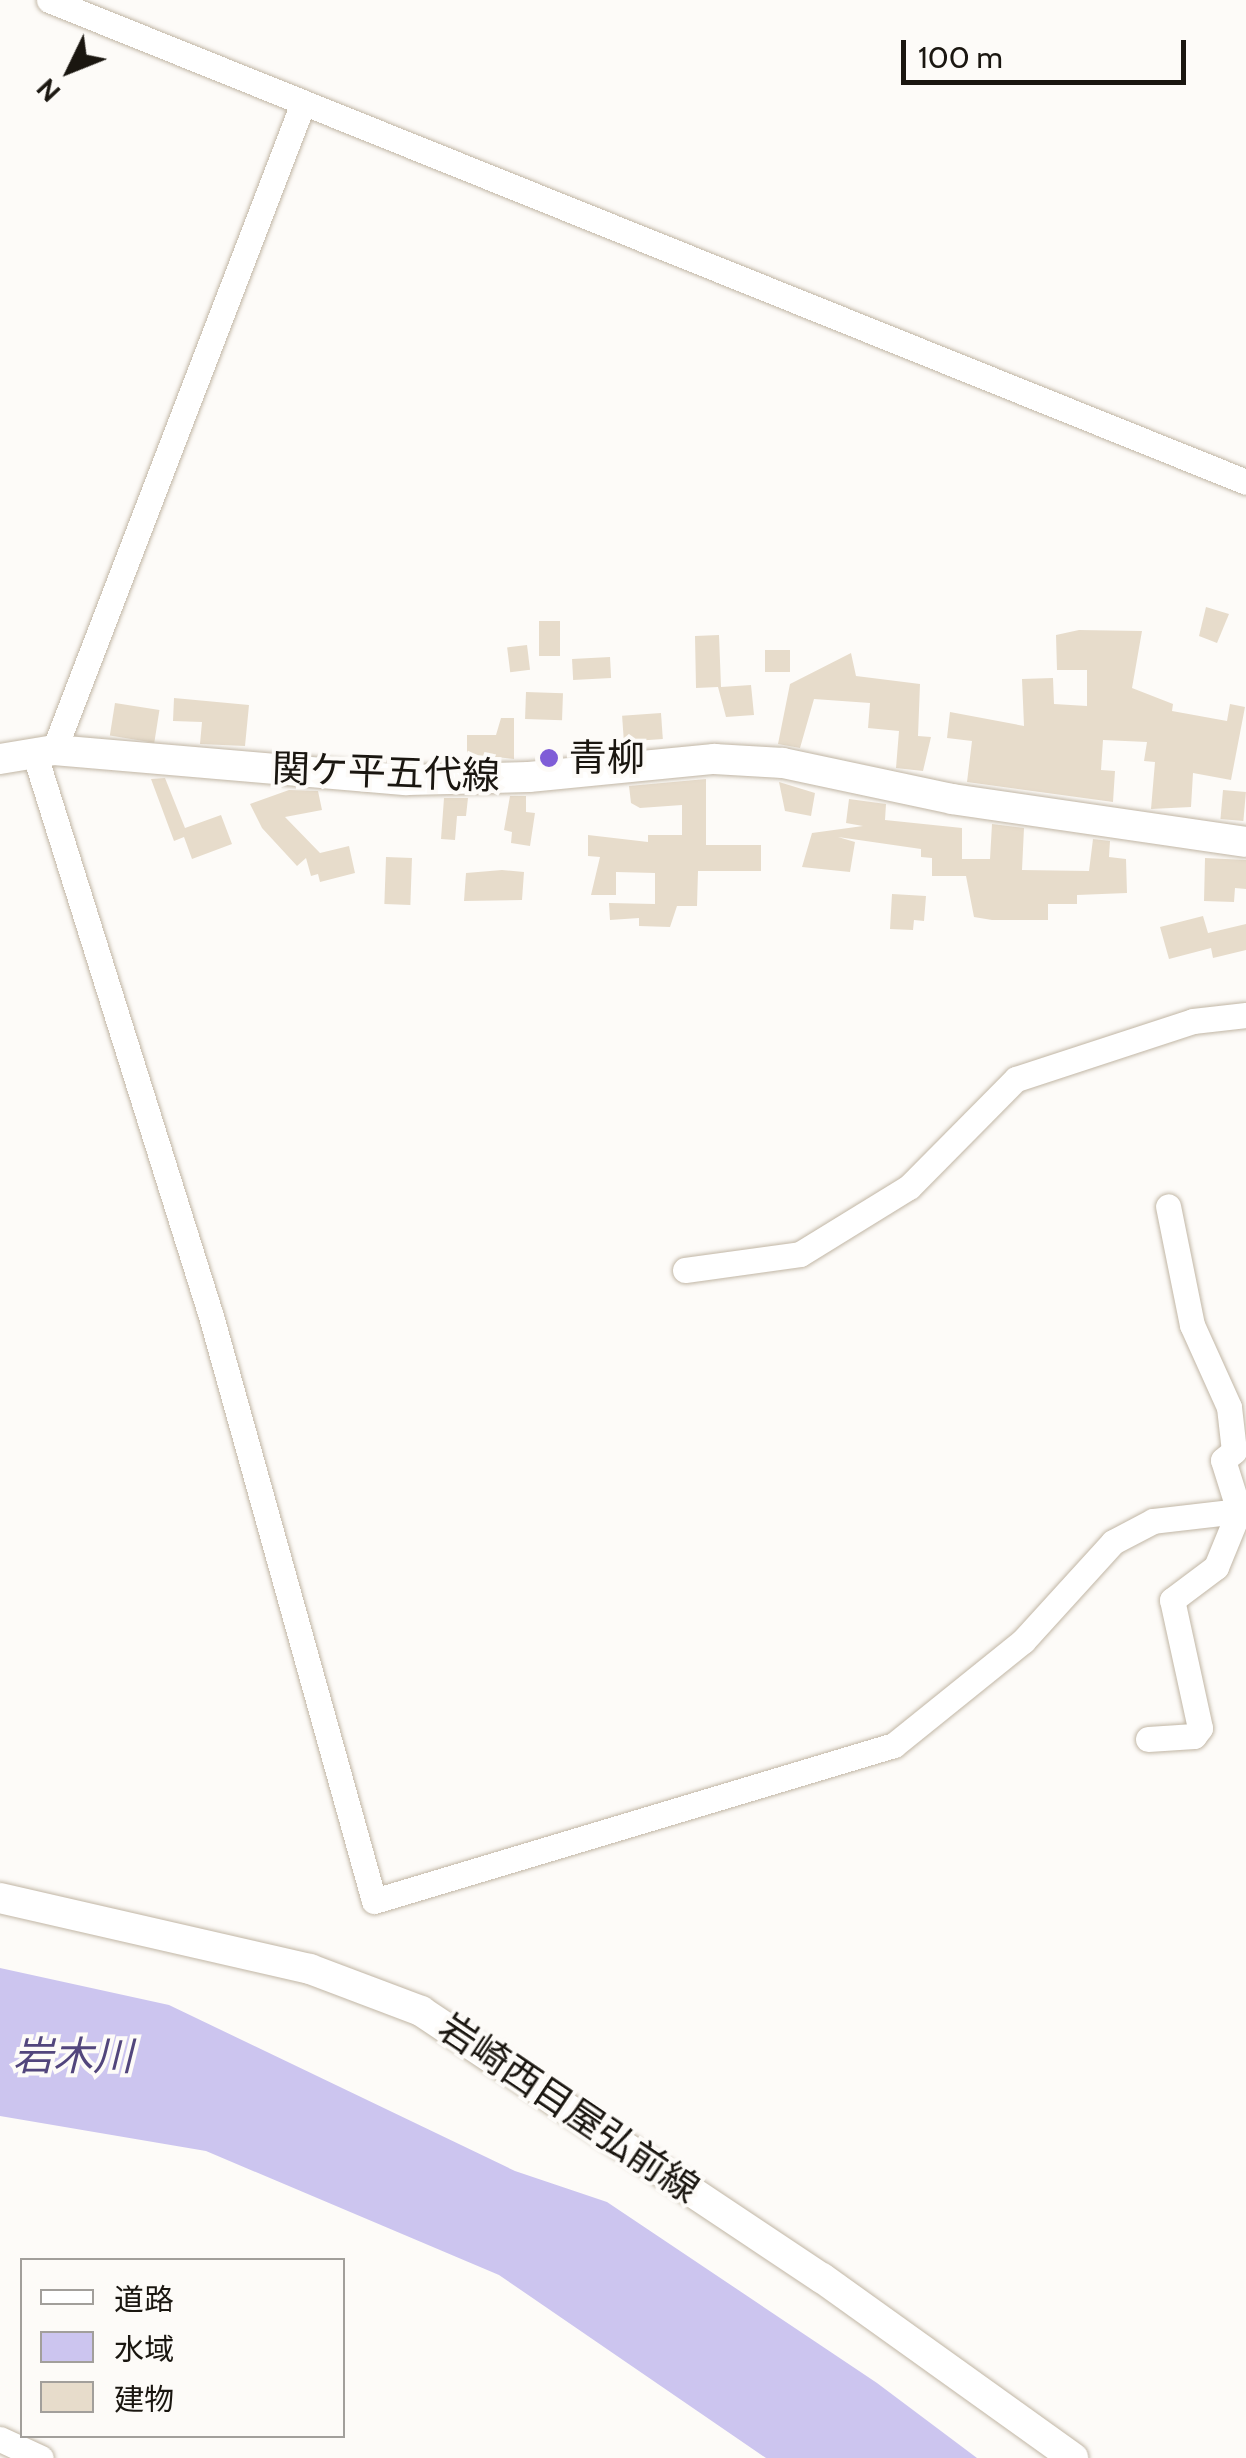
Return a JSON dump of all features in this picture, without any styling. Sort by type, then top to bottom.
[{"type":"main road","name":"関ケ平五代線","points":[[0,758],[44,751],[407,780],[714,760],[783,764],[952,799],[1246,842]]},
{"type":"main road","name":"岩崎西目屋弘前線","points":[[0,1898],[310,1969],[421,2011],[822,2278],[1073,2458]]},
{"type":"street","points":[[49,0],[1246,482]]},
{"type":"street","points":[[303,103],[44,751],[210,1316],[374,1901],[894,1744],[1023,1641],[1113,1542],[1153,1521],[1242,1511]]},
{"type":"street","points":[[685,1270],[800,1254],[909,1187],[1016,1079],[1193,1021],[1246,1015]]},
{"type":"street","points":[[1148,1739],[1194,1736],[1200,1728],[1172,1600],[1216,1567],[1242,1511],[1223,1460],[1234,1451],[1229,1408],[1192,1325],[1168,1206]]},
{"type":"street","points":[[0,2439],[41,2458]]},
{"type":"water","name":"岩木川","points":[[0,1968],[169,2005],[515,2171],[607,2202],[877,2383],[977,2458],[766,2458],[499,2275],[206,2151],[0,2116]]},
{"type":"building","points":[[1206,607],[1229,614],[1217,643],[1199,636]]},
{"type":"building","points":[[539,621],[560,621],[560,656],[539,656]]},
{"type":"building","points":[[1079,630],[1142,631],[1132,688],[1173,704],[1172,711],[1227,721],[1230,704],[1245,707],[1231,780],[1193,773],[1191,807],[1151,809],[1155,762],[1144,761],[1147,742],[1103,740],[1101,770],[1115,771],[1113,802],[967,782],[972,741],[947,738],[950,712],[1024,726],[1022,679],[1053,678],[1054,704],[1087,706],[1087,670],[1057,670],[1056,635]]},
{"type":"building","points":[[719,635],[721,687],[751,685],[754,715],[726,717],[718,687],[696,688],[695,636]]},
{"type":"building","points":[[527,645],[530,670],[510,672],[507,647]]},
{"type":"building","points":[[765,650],[790,650],[790,672],[765,672]]},
{"type":"building","points":[[851,653],[856,676],[920,684],[918,736],[931,737],[923,771],[896,768],[899,731],[868,728],[870,703],[814,699],[800,748],[778,744],[790,684]]},
{"type":"building","points":[[610,657],[611,678],[573,680],[572,659]]},
{"type":"building","points":[[526,692],[563,693],[562,720],[525,719]]},
{"type":"building","points":[[174,698],[249,705],[245,746],[200,744],[202,722],[173,721]]},
{"type":"building","points":[[115,703],[159,710],[154,743],[110,736]]},
{"type":"building","points":[[661,713],[663,739],[624,742],[622,716]]},
{"type":"building","points":[[501,718],[514,718],[514,759],[467,754],[467,735],[496,735]]},
{"type":"building","points":[[165,778],[185,828],[221,815],[232,844],[192,859],[184,837],[174,841],[151,779]]},
{"type":"building","points":[[706,779],[706,845],[761,845],[761,871],[698,871],[697,906],[677,906],[670,927],[639,926],[639,918],[610,920],[609,903],[655,904],[655,873],[616,872],[616,895],[591,895],[600,857],[588,856],[588,835],[648,842],[648,835],[682,835],[682,805],[640,808],[631,803],[629,786]]},
{"type":"building","points":[[779,782],[815,793],[811,816],[785,811]]},
{"type":"building","points":[[289,790],[318,791],[322,810],[285,817],[320,853],[349,846],[355,873],[320,882],[318,874],[311,876],[306,858],[297,866],[262,828],[250,804]]},
{"type":"building","points":[[1223,790],[1246,792],[1243,821],[1220,819]]},
{"type":"building","points":[[510,796],[526,796],[526,812],[535,813],[530,846],[511,843],[512,832],[504,830]]},
{"type":"building","points":[[444,798],[468,798],[466,816],[457,816],[455,840],[441,839]]},
{"type":"building","points":[[849,799],[886,804],[885,820],[962,828],[962,859],[990,859],[992,824],[1024,828],[1022,870],[1089,871],[1093,839],[1110,841],[1109,857],[1126,859],[1127,893],[1077,895],[1077,904],[1048,904],[1048,920],[992,920],[974,917],[966,876],[932,876],[932,858],[921,857],[921,849],[838,837],[855,842],[850,872],[802,867],[812,833],[863,826],[846,823]]},
{"type":"building","points":[[386,857],[412,858],[410,905],[384,904]]},
{"type":"building","points":[[1205,858],[1246,860],[1246,889],[1235,888],[1234,902],[1204,901]]},
{"type":"building","points":[[524,872],[522,900],[464,901],[466,873]]},
{"type":"building","points":[[892,894],[926,896],[924,921],[914,920],[913,930],[890,929]]},
{"type":"building","points":[[1203,916],[1208,933],[1246,924],[1246,950],[1213,958],[1211,948],[1169,959],[1160,927]]},
{"type":"place","name":"青柳","points":[[549,758]]}]
